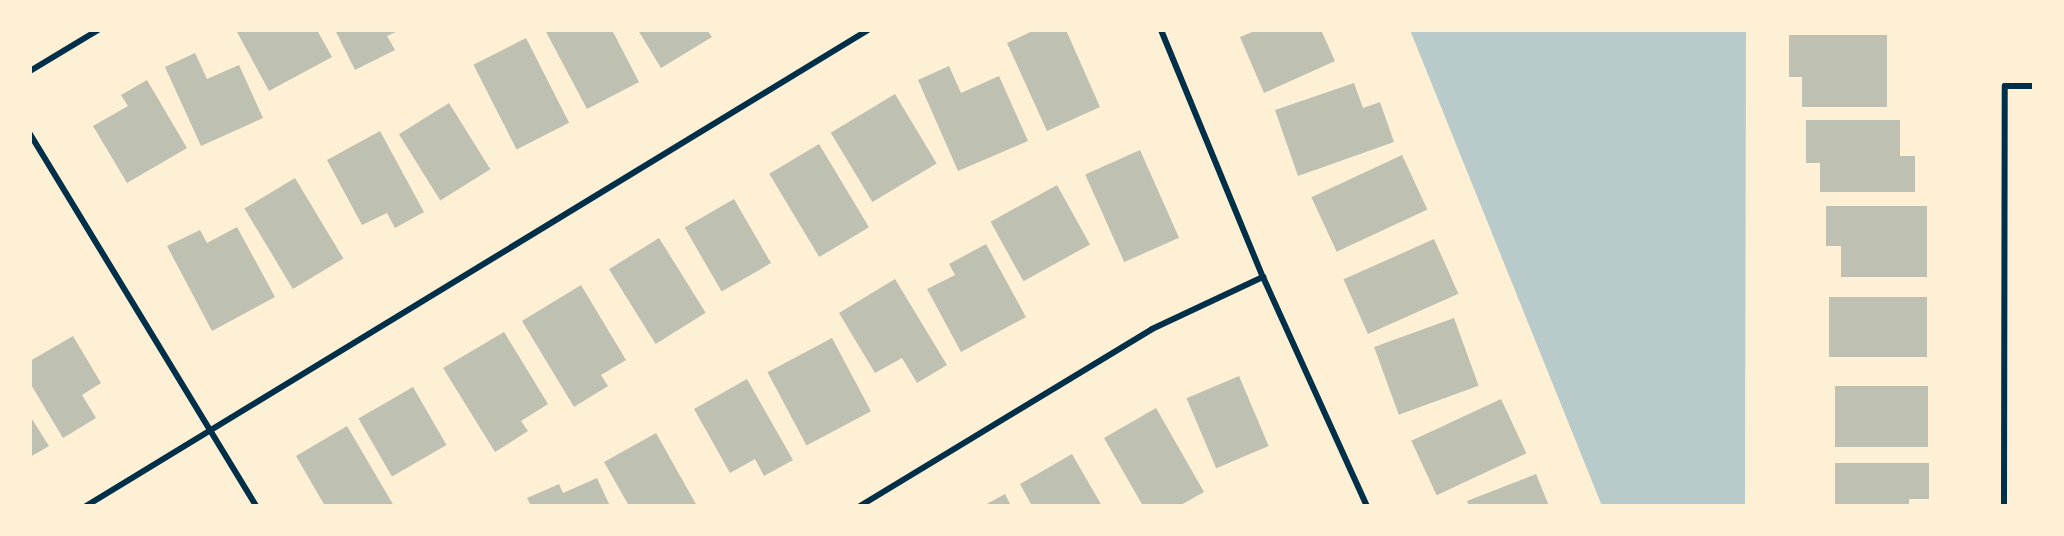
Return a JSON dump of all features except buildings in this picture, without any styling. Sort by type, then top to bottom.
[{"type":"street","points":[[30,71],[98,30]]},
{"type":"street","points":[[86,506],[868,30]]},
{"type":"street","points":[[1161,30],[1263,278],[1367,506]]},
{"type":"street","points":[[2004,506],[2005,86],[2034,86]]},
{"type":"street","points":[[30,134],[256,506]]},
{"type":"street","points":[[860,506],[1152,329],[1263,278]]},
{"type":"shaded area","points":[[1410,30],[1746,30],[1745,506],[1602,506]]}]
